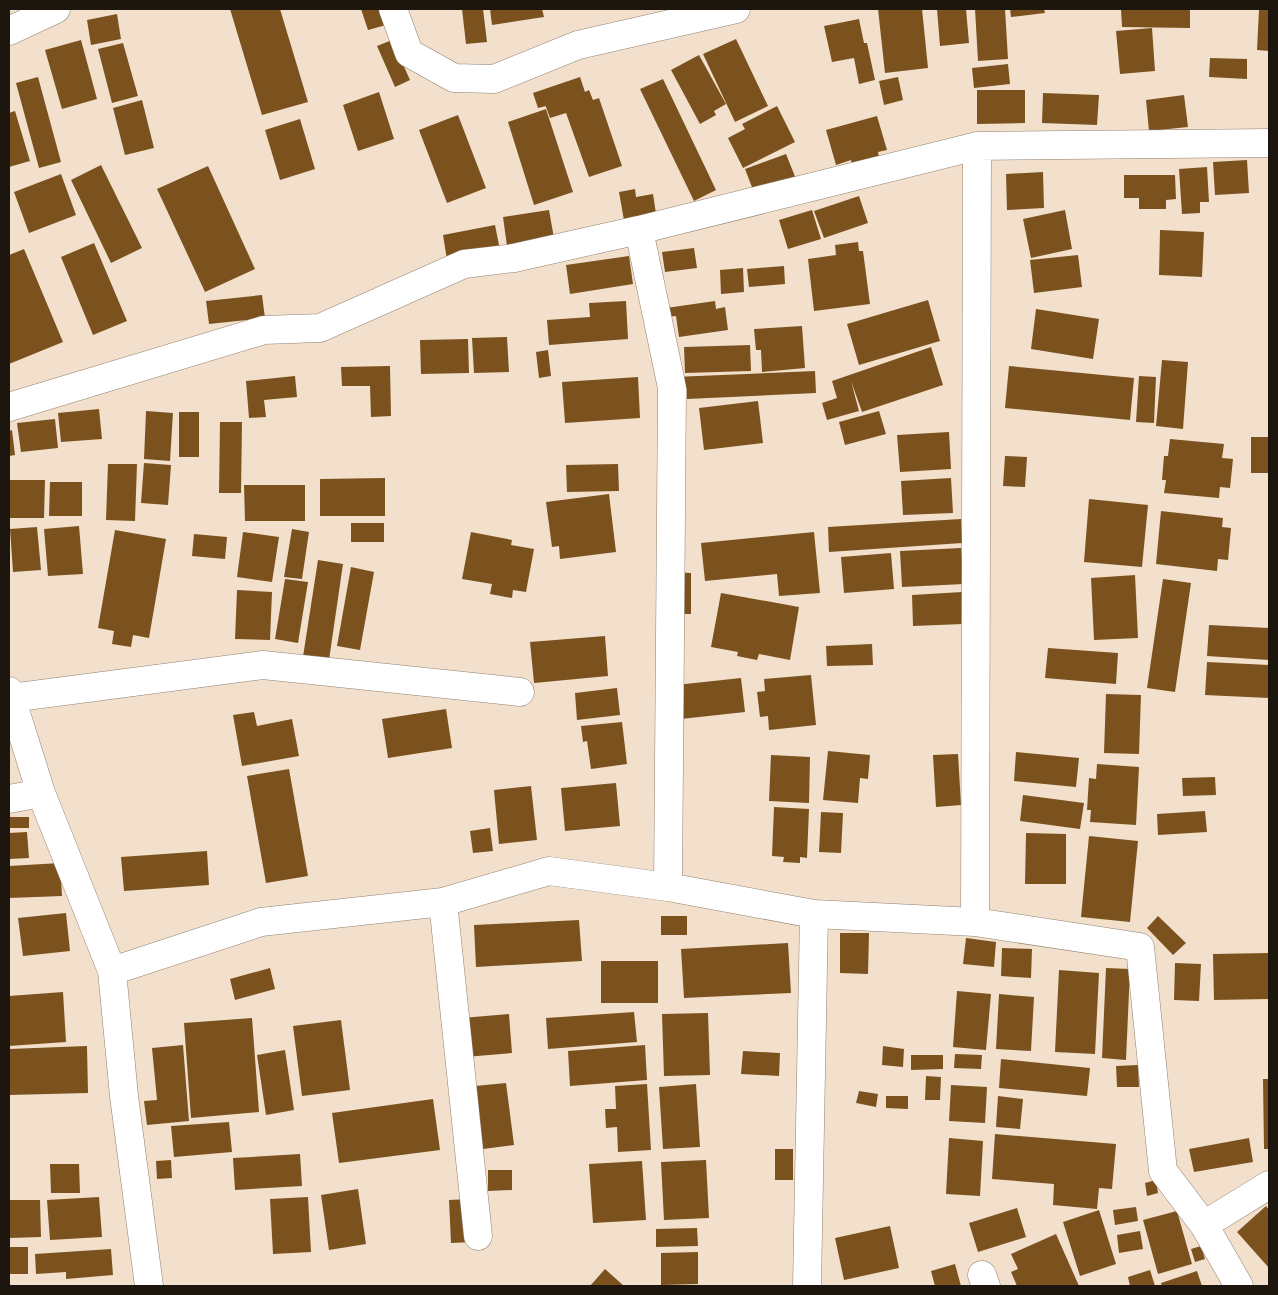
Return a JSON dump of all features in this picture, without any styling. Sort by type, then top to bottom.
[{"type":"street","points":[[9,31],[56,9]]},
{"type":"street","points":[[394,9],[409,53],[454,78],[494,79],[578,45],[736,9]]},
{"type":"street","points":[[9,407],[264,330],[320,328],[464,264],[514,258],[639,230],[977,146],[1269,144]]},
{"type":"street","points":[[975,922],[977,146]]},
{"type":"street","points":[[639,230],[672,388],[668,887]]},
{"type":"street","points":[[149,1286],[124,1096],[112,971],[41,793],[10,694],[263,665],[520,692]]},
{"type":"street","points":[[9,799],[41,793]]},
{"type":"street","points":[[112,971],[260,922],[444,902],[549,872],[668,887],[814,914],[975,922],[1140,947],[1163,1171],[1204,1225],[1239,1286]]},
{"type":"street","points":[[444,902],[478,1236]]},
{"type":"street","points":[[807,1286],[814,914]]},
{"type":"street","points":[[1204,1225],[1269,1184]]},
{"type":"building","points":[[230,9],[280,9],[308,102],[262,115]]},
{"type":"building","points":[[361,9],[382,9],[386,25],[368,30]]},
{"type":"building","points":[[462,9],[483,9],[487,42],[466,44]]},
{"type":"building","points":[[490,9],[542,9],[544,17],[492,25]]},
{"type":"building","points":[[878,9],[922,9],[928,68],[885,73]]},
{"type":"building","points":[[937,9],[966,9],[969,43],[940,46]]},
{"type":"building","points":[[975,9],[1005,9],[1008,59],[978,61]]},
{"type":"building","points":[[1010,9],[1044,9],[1045,13],[1011,17]]},
{"type":"building","points":[[1121,9],[1190,9],[1190,28],[1122,27]]},
{"type":"building","points":[[1259,9],[1269,9],[1269,51],[1257,50]]},
{"type":"building","points":[[117,14],[121,39],[91,45],[87,20]]},
{"type":"building","points":[[859,19],[864,43],[867,43],[875,80],[859,84],[854,58],[832,62],[824,26]]},
{"type":"building","points":[[1152,28],[1155,71],[1120,74],[1116,31]]},
{"type":"building","points":[[736,39],[768,106],[735,122],[703,54]]},
{"type":"building","points":[[81,40],[97,99],[62,109],[45,50]]},
{"type":"building","points":[[392,40],[410,80],[395,87],[377,46]]},
{"type":"building","points":[[123,43],[138,96],[112,103],[98,49]]},
{"type":"building","points":[[699,55],[726,104],[714,111],[716,115],[700,124],[671,70]]},
{"type":"building","points":[[1210,58],[1247,59],[1247,79],[1209,77]]},
{"type":"building","points":[[1008,64],[1010,84],[974,88],[972,68]]},
{"type":"building","points":[[38,77],[61,162],[39,168],[16,83]]},
{"type":"building","points":[[580,77],[585,92],[589,90],[593,100],[599,98],[622,166],[589,177],[566,113],[550,118],[546,106],[538,108],[533,93]]},
{"type":"building","points":[[898,77],[903,100],[884,105],[879,81]]},
{"type":"building","points":[[663,79],[716,190],[694,201],[640,89]]},
{"type":"building","points":[[977,90],[1025,90],[1025,123],[977,124]]},
{"type":"building","points":[[379,92],[394,139],[358,151],[343,105]]},
{"type":"building","points":[[1043,93],[1099,95],[1097,125],[1042,123]]},
{"type":"building","points":[[1184,95],[1188,127],[1149,131],[1146,100]]},
{"type":"building","points":[[142,100],[154,148],[125,155],[113,108]]},
{"type":"building","points":[[777,106],[795,142],[743,168],[728,138],[745,129],[742,124]]},
{"type":"building","points":[[546,109],[573,192],[534,205],[508,122]]},
{"type":"building","points":[[15,111],[30,161],[9,167],[9,113]]},
{"type":"building","points":[[458,115],[486,188],[447,203],[419,130]]},
{"type":"building","points":[[877,116],[887,150],[878,152],[879,157],[852,165],[851,160],[836,165],[826,130]]},
{"type":"building","points":[[300,119],[315,169],[280,180],[265,130]]},
{"type":"building","points":[[786,154],[796,179],[755,195],[745,169]]},
{"type":"building","points":[[1247,160],[1249,193],[1215,195],[1213,162]]},
{"type":"building","points":[[101,165],[142,248],[111,263],[71,180]]},
{"type":"building","points":[[208,166],[255,269],[205,292],[157,189]]},
{"type":"building","points":[[1207,167],[1209,202],[1200,202],[1200,213],[1182,214],[1179,169]]},
{"type":"building","points":[[1043,172],[1044,208],[1007,210],[1006,174]]},
{"type":"building","points":[[61,174],[76,215],[29,233],[14,192]]},
{"type":"building","points":[[1124,175],[1175,175],[1176,199],[1166,200],[1166,209],[1139,209],[1139,198],[1124,198]]},
{"type":"building","points":[[635,189],[636,197],[653,194],[657,220],[625,226],[619,192]]},
{"type":"building","points":[[859,196],[868,223],[824,238],[814,211]]},
{"type":"building","points":[[549,210],[554,238],[507,246],[503,217]]},
{"type":"building","points":[[812,210],[821,239],[788,249],[779,220]]},
{"type":"building","points":[[1065,210],[1072,249],[1031,258],[1023,219]]},
{"type":"building","points":[[495,225],[500,250],[447,260],[443,235]]},
{"type":"building","points":[[1160,230],[1204,232],[1202,277],[1159,275]]},
{"type":"building","points":[[858,242],[859,251],[863,251],[870,304],[814,311],[808,259],[836,255],[835,245]]},
{"type":"building","points":[[94,243],[127,321],[93,335],[61,257]]},
{"type":"building","points":[[694,248],[697,268],[665,272],[662,252]]},
{"type":"building","points":[[24,249],[63,342],[9,364],[9,255]]},
{"type":"building","points":[[1078,255],[1082,287],[1034,293],[1030,260]]},
{"type":"building","points":[[629,256],[633,284],[570,294],[566,265]]},
{"type":"building","points":[[784,266],[785,284],[749,287],[747,269]]},
{"type":"building","points":[[743,268],[744,292],[721,294],[720,270]]},
{"type":"building","points":[[262,295],[265,318],[209,324],[206,301]]},
{"type":"building","points":[[928,300],[940,341],[859,365],[847,324]]},
{"type":"building","points":[[626,301],[628,339],[549,345],[547,320],[590,317],[589,303]]},
{"type":"building","points":[[715,301],[716,309],[725,307],[728,330],[679,337],[676,316],[667,317],[666,308]]},
{"type":"building","points":[[1036,309],[1099,319],[1093,359],[1031,349]]},
{"type":"building","points":[[802,326],[805,368],[762,372],[761,350],[756,350],[754,329]]},
{"type":"building","points":[[507,337],[509,372],[474,373],[472,338]]},
{"type":"building","points":[[468,339],[469,373],[421,374],[420,340]]},
{"type":"building","points":[[750,345],[751,371],[685,373],[684,347]]},
{"type":"building","points":[[931,347],[943,385],[862,412],[851,381],[859,411],[827,420],[822,403],[837,398],[832,381]]},
{"type":"building","points":[[548,350],[551,376],[539,378],[536,352]]},
{"type":"building","points":[[1162,360],[1188,362],[1183,429],[1156,426]]},
{"type":"building","points":[[390,366],[391,416],[371,417],[370,386],[342,386],[341,367]]},
{"type":"building","points":[[1009,366],[1134,378],[1130,420],[1005,408]]},
{"type":"building","points":[[815,371],[816,393],[687,399],[687,388],[675,389],[674,377]]},
{"type":"building","points":[[295,376],[297,397],[264,400],[266,417],[249,418],[246,381]]},
{"type":"building","points":[[1139,376],[1156,377],[1154,423],[1136,422]]},
{"type":"building","points":[[638,377],[640,418],[565,423],[562,382]]},
{"type":"building","points":[[758,401],[763,443],[704,450],[699,408]]},
{"type":"building","points":[[99,409],[102,439],[61,442],[58,413]]},
{"type":"building","points":[[146,411],[173,413],[170,461],[144,459]]},
{"type":"building","points":[[879,411],[886,434],[845,445],[839,422]]},
{"type":"building","points":[[179,412],[199,412],[199,457],[179,457]]},
{"type":"building","points":[[55,419],[58,448],[21,452],[17,423]]},
{"type":"building","points":[[220,422],[242,422],[241,493],[219,493]]},
{"type":"building","points":[[12,430],[15,455],[9,456],[9,431]]},
{"type":"building","points":[[949,432],[951,469],[900,472],[897,435]]},
{"type":"building","points":[[1251,437],[1269,437],[1269,473],[1251,473]]},
{"type":"building","points":[[1170,439],[1224,444],[1222,458],[1233,459],[1230,488],[1220,487],[1219,498],[1164,493],[1166,480],[1162,480],[1164,456],[1168,456]]},
{"type":"building","points":[[1005,456],[1027,457],[1025,487],[1003,486]]},
{"type":"building","points":[[144,463],[171,465],[168,505],[141,503]]},
{"type":"building","points":[[108,464],[137,464],[135,521],[106,520]]},
{"type":"building","points":[[618,464],[619,491],[567,492],[566,465]]},
{"type":"building","points":[[385,478],[385,516],[320,516],[320,479]]},
{"type":"building","points":[[951,478],[953,513],[903,515],[901,481]]},
{"type":"building","points":[[9,480],[45,480],[44,518],[9,518]]},
{"type":"building","points":[[50,482],[82,482],[82,516],[49,516]]},
{"type":"building","points":[[244,485],[305,485],[305,521],[245,521]]},
{"type":"building","points":[[609,494],[616,552],[560,559],[559,546],[552,547],[546,502]]},
{"type":"building","points":[[1089,499],[1148,505],[1142,567],[1084,562]]},
{"type":"building","points":[[1161,511],[1223,518],[1222,527],[1231,528],[1228,560],[1218,559],[1217,571],[1156,564]]},
{"type":"building","points":[[961,519],[962,543],[829,552],[828,527]]},
{"type":"building","points":[[351,523],[384,523],[384,542],[351,542]]},
{"type":"building","points":[[79,526],[83,574],[48,576],[44,529]]},
{"type":"building","points":[[37,527],[41,570],[13,572],[10,529]]},
{"type":"building","points":[[292,529],[309,532],[302,579],[284,577]]},
{"type":"building","points":[[115,530],[166,539],[149,638],[133,635],[131,647],[112,644],[114,631],[98,628]]},
{"type":"building","points":[[243,532],[279,537],[272,582],[237,577]]},
{"type":"building","points":[[471,532],[512,540],[511,545],[534,549],[526,592],[513,590],[512,598],[490,594],[492,584],[462,579]]},
{"type":"building","points":[[814,532],[820,593],[779,596],[777,574],[705,581],[701,543]]},
{"type":"building","points":[[194,534],[227,537],[225,559],[192,556]]},
{"type":"building","points":[[961,548],[964,584],[902,587],[900,551]]},
{"type":"building","points":[[891,553],[894,589],[844,593],[841,557]]},
{"type":"building","points":[[318,560],[343,564],[328,667],[302,663]]},
{"type":"building","points":[[351,567],[374,572],[360,650],[337,646]]},
{"type":"building","points":[[671,572],[691,573],[691,614],[671,614]]},
{"type":"building","points":[[1135,575],[1138,638],[1094,640],[1091,578]]},
{"type":"building","points":[[285,579],[308,582],[298,643],[275,639]]},
{"type":"building","points":[[1163,579],[1191,583],[1175,692],[1147,688]]},
{"type":"building","points":[[237,590],[272,592],[270,640],[235,639]]},
{"type":"building","points":[[962,592],[963,624],[913,626],[912,595]]},
{"type":"building","points":[[721,593],[799,607],[790,660],[759,654],[757,660],[737,656],[738,652],[711,647]]},
{"type":"building","points":[[1209,625],[1269,628],[1269,660],[1207,656]]},
{"type":"building","points":[[605,636],[608,676],[534,683],[530,642]]},
{"type":"building","points":[[872,644],[873,665],[827,666],[826,646]]},
{"type":"building","points":[[1048,648],[1118,653],[1116,684],[1045,678]]},
{"type":"building","points":[[1207,662],[1269,665],[1269,698],[1205,695]]},
{"type":"building","points":[[811,675],[816,725],[769,730],[768,716],[760,717],[757,692],[765,691],[764,679]]},
{"type":"building","points":[[741,678],[745,712],[681,719],[676,685]]},
{"type":"building","points":[[617,688],[620,715],[577,720],[575,693]]},
{"type":"building","points":[[1106,694],[1141,695],[1139,754],[1104,753]]},
{"type":"building","points":[[446,709],[452,748],[388,758],[382,719]]},
{"type":"building","points":[[254,712],[257,726],[292,719],[299,756],[242,766],[233,715]]},
{"type":"building","points":[[622,722],[627,764],[591,769],[587,741],[583,742],[581,726]]},
{"type":"building","points":[[828,751],[870,755],[868,779],[860,778],[858,803],[823,800]]},
{"type":"building","points":[[1016,752],[1079,758],[1076,787],[1014,781]]},
{"type":"building","points":[[958,754],[961,805],[936,807],[933,755]]},
{"type":"building","points":[[771,755],[810,757],[809,803],[769,801]]},
{"type":"building","points":[[1097,764],[1139,767],[1136,825],[1090,822],[1091,810],[1087,810],[1089,778],[1096,779]]},
{"type":"building","points":[[289,769],[308,876],[266,883],[247,776]]},
{"type":"building","points":[[1215,777],[1216,795],[1183,796],[1182,778]]},
{"type":"building","points":[[616,783],[620,826],[565,831],[561,788]]},
{"type":"building","points":[[531,786],[537,840],[499,844],[494,790]]},
{"type":"building","points":[[1023,795],[1084,803],[1080,829],[1020,821]]},
{"type":"building","points":[[774,807],[809,809],[807,858],[800,857],[800,863],[783,862],[784,857],[772,856]]},
{"type":"building","points":[[1205,811],[1207,832],[1158,835],[1157,814]]},
{"type":"building","points":[[821,812],[843,813],[841,853],[819,852]]},
{"type":"building","points":[[9,817],[29,817],[29,828],[9,828]]},
{"type":"building","points":[[490,828],[493,851],[473,853],[470,831]]},
{"type":"building","points":[[27,832],[29,858],[9,859],[9,833]]},
{"type":"building","points":[[1026,833],[1066,834],[1066,884],[1025,884]]},
{"type":"building","points":[[1089,836],[1138,841],[1130,922],[1081,917]]},
{"type":"building","points":[[207,851],[209,885],[124,891],[121,857]]},
{"type":"building","points":[[60,863],[62,896],[9,898],[9,866]]},
{"type":"building","points":[[66,913],[70,951],[23,956],[18,918]]},
{"type":"building","points":[[661,916],[687,916],[687,935],[661,935]]},
{"type":"building","points":[[1158,916],[1186,943],[1173,955],[1147,928]]},
{"type":"building","points":[[579,920],[582,961],[476,967],[474,925]]},
{"type":"building","points":[[840,933],[869,933],[868,974],[840,973]]},
{"type":"building","points":[[966,938],[996,942],[994,967],[963,964]]},
{"type":"building","points":[[788,943],[791,993],[684,998],[681,949]]},
{"type":"building","points":[[1002,948],[1032,949],[1031,978],[1001,976]]},
{"type":"building","points":[[1269,953],[1269,999],[1214,1000],[1213,954]]},
{"type":"building","points":[[601,961],[658,961],[658,1003],[601,1003]]},
{"type":"building","points":[[1175,963],[1201,964],[1199,1001],[1174,1000]]},
{"type":"building","points":[[270,968],[275,989],[235,1000],[230,979]]},
{"type":"building","points":[[1106,968],[1130,969],[1126,1060],[1102,1058]]},
{"type":"building","points":[[1059,970],[1099,973],[1095,1054],[1055,1052]]},
{"type":"building","points":[[957,991],[991,994],[986,1050],[953,1047]]},
{"type":"building","points":[[63,992],[66,1042],[9,1046],[9,996]]},
{"type":"building","points":[[999,994],[1034,997],[1031,1051],[996,1049]]},
{"type":"building","points":[[634,1012],[637,1042],[548,1049],[546,1018]]},
{"type":"building","points":[[708,1013],[710,1075],[664,1076],[662,1014]]},
{"type":"building","points":[[509,1014],[512,1053],[465,1057],[462,1018]]},
{"type":"building","points":[[252,1018],[259,1112],[191,1118],[184,1023]]},
{"type":"building","points":[[341,1020],[350,1090],[302,1096],[293,1026]]},
{"type":"building","points":[[183,1045],[189,1121],[147,1125],[144,1101],[157,1100],[152,1048]]},
{"type":"building","points":[[645,1045],[647,1080],[570,1086],[568,1051]]},
{"type":"building","points":[[87,1046],[88,1093],[9,1095],[9,1049]]},
{"type":"building","points":[[883,1046],[904,1049],[903,1067],[882,1065]]},
{"type":"building","points":[[285,1050],[294,1110],[266,1115],[257,1055]]},
{"type":"building","points":[[743,1051],[780,1053],[779,1076],[741,1074]]},
{"type":"building","points":[[955,1054],[982,1055],[981,1069],[954,1068]]},
{"type":"building","points":[[911,1055],[943,1055],[943,1069],[911,1070]]},
{"type":"building","points":[[1001,1059],[1090,1068],[1087,1096],[999,1088]]},
{"type":"building","points":[[1138,1065],[1139,1087],[1117,1087],[1116,1066]]},
{"type":"building","points":[[926,1076],[941,1077],[940,1100],[925,1100]]},
{"type":"building","points":[[1263,1079],[1269,1079],[1269,1149],[1264,1149]]},
{"type":"building","points":[[506,1083],[514,1145],[483,1149],[475,1086]]},
{"type":"building","points":[[647,1084],[651,1150],[618,1152],[617,1127],[606,1128],[605,1109],[616,1109],[615,1086]]},
{"type":"building","points":[[696,1084],[700,1147],[663,1149],[659,1087]]},
{"type":"building","points":[[951,1085],[987,1087],[985,1123],[949,1121]]},
{"type":"building","points":[[859,1091],[878,1094],[876,1107],[856,1103]]},
{"type":"building","points":[[886,1096],[908,1096],[908,1109],[886,1108]]},
{"type":"building","points":[[998,1096],[1023,1099],[1020,1129],[996,1127]]},
{"type":"building","points":[[433,1099],[440,1150],[339,1163],[332,1113]]},
{"type":"building","points":[[229,1122],[232,1152],[174,1157],[171,1126]]},
{"type":"building","points":[[995,1134],[1116,1144],[1112,1189],[1099,1188],[1097,1209],[1053,1205],[1054,1184],[992,1179]]},
{"type":"building","points":[[949,1138],[983,1141],[980,1196],[946,1194]]},
{"type":"building","points":[[1249,1138],[1253,1162],[1194,1172],[1189,1149]]},
{"type":"building","points":[[775,1149],[793,1149],[793,1180],[775,1180]]},
{"type":"building","points":[[300,1154],[302,1186],[235,1190],[233,1158]]},
{"type":"building","points":[[171,1160],[172,1178],[157,1179],[156,1161]]},
{"type":"building","points":[[706,1160],[709,1218],[664,1220],[661,1162]]},
{"type":"building","points":[[642,1161],[646,1220],[593,1223],[589,1164]]},
{"type":"building","points":[[50,1164],[79,1164],[80,1193],[51,1193]]},
{"type":"building","points":[[488,1170],[512,1170],[512,1190],[488,1191]]},
{"type":"building","points":[[1156,1180],[1158,1193],[1147,1196],[1145,1183]]},
{"type":"building","points":[[358,1189],[366,1244],[329,1250],[321,1195]]},
{"type":"building","points":[[99,1197],[102,1237],[50,1240],[47,1200]]},
{"type":"building","points":[[308,1197],[311,1252],[273,1254],[270,1199]]},
{"type":"building","points":[[470,1199],[473,1242],[451,1243],[449,1200]]},
{"type":"building","points":[[9,1200],[40,1200],[41,1237],[9,1238]]},
{"type":"building","points":[[1266,1206],[1269,1210],[1269,1268],[1237,1232]]},
{"type":"building","points":[[1136,1207],[1138,1221],[1115,1225],[1113,1210]]},
{"type":"building","points":[[1017,1208],[1026,1237],[978,1252],[969,1223]]},
{"type":"building","points":[[1099,1210],[1116,1264],[1080,1276],[1063,1222]]},
{"type":"building","points":[[1177,1211],[1192,1264],[1158,1274],[1143,1220]]},
{"type":"building","points":[[890,1226],[899,1268],[844,1280],[835,1238]]},
{"type":"building","points":[[697,1228],[698,1246],[656,1247],[656,1229]]},
{"type":"building","points":[[1140,1231],[1143,1249],[1119,1253],[1117,1235]]},
{"type":"building","points":[[1056,1234],[1079,1286],[1017,1286],[1011,1272],[1018,1269],[1011,1254]]},
{"type":"building","points":[[1201,1246],[1205,1259],[1195,1262],[1191,1249]]},
{"type":"building","points":[[9,1247],[28,1247],[28,1274],[9,1274]]},
{"type":"building","points":[[111,1249],[113,1275],[66,1279],[66,1272],[36,1274],[35,1254]]},
{"type":"building","points":[[698,1252],[698,1284],[661,1285],[661,1253]]},
{"type":"building","points":[[955,1264],[961,1286],[935,1286],[931,1271]]},
{"type":"building","points":[[605,1269],[624,1286],[590,1286]]},
{"type":"building","points":[[1150,1270],[1155,1286],[1130,1286],[1128,1277]]},
{"type":"building","points":[[1197,1271],[1202,1286],[1162,1286],[1161,1283]]}]
